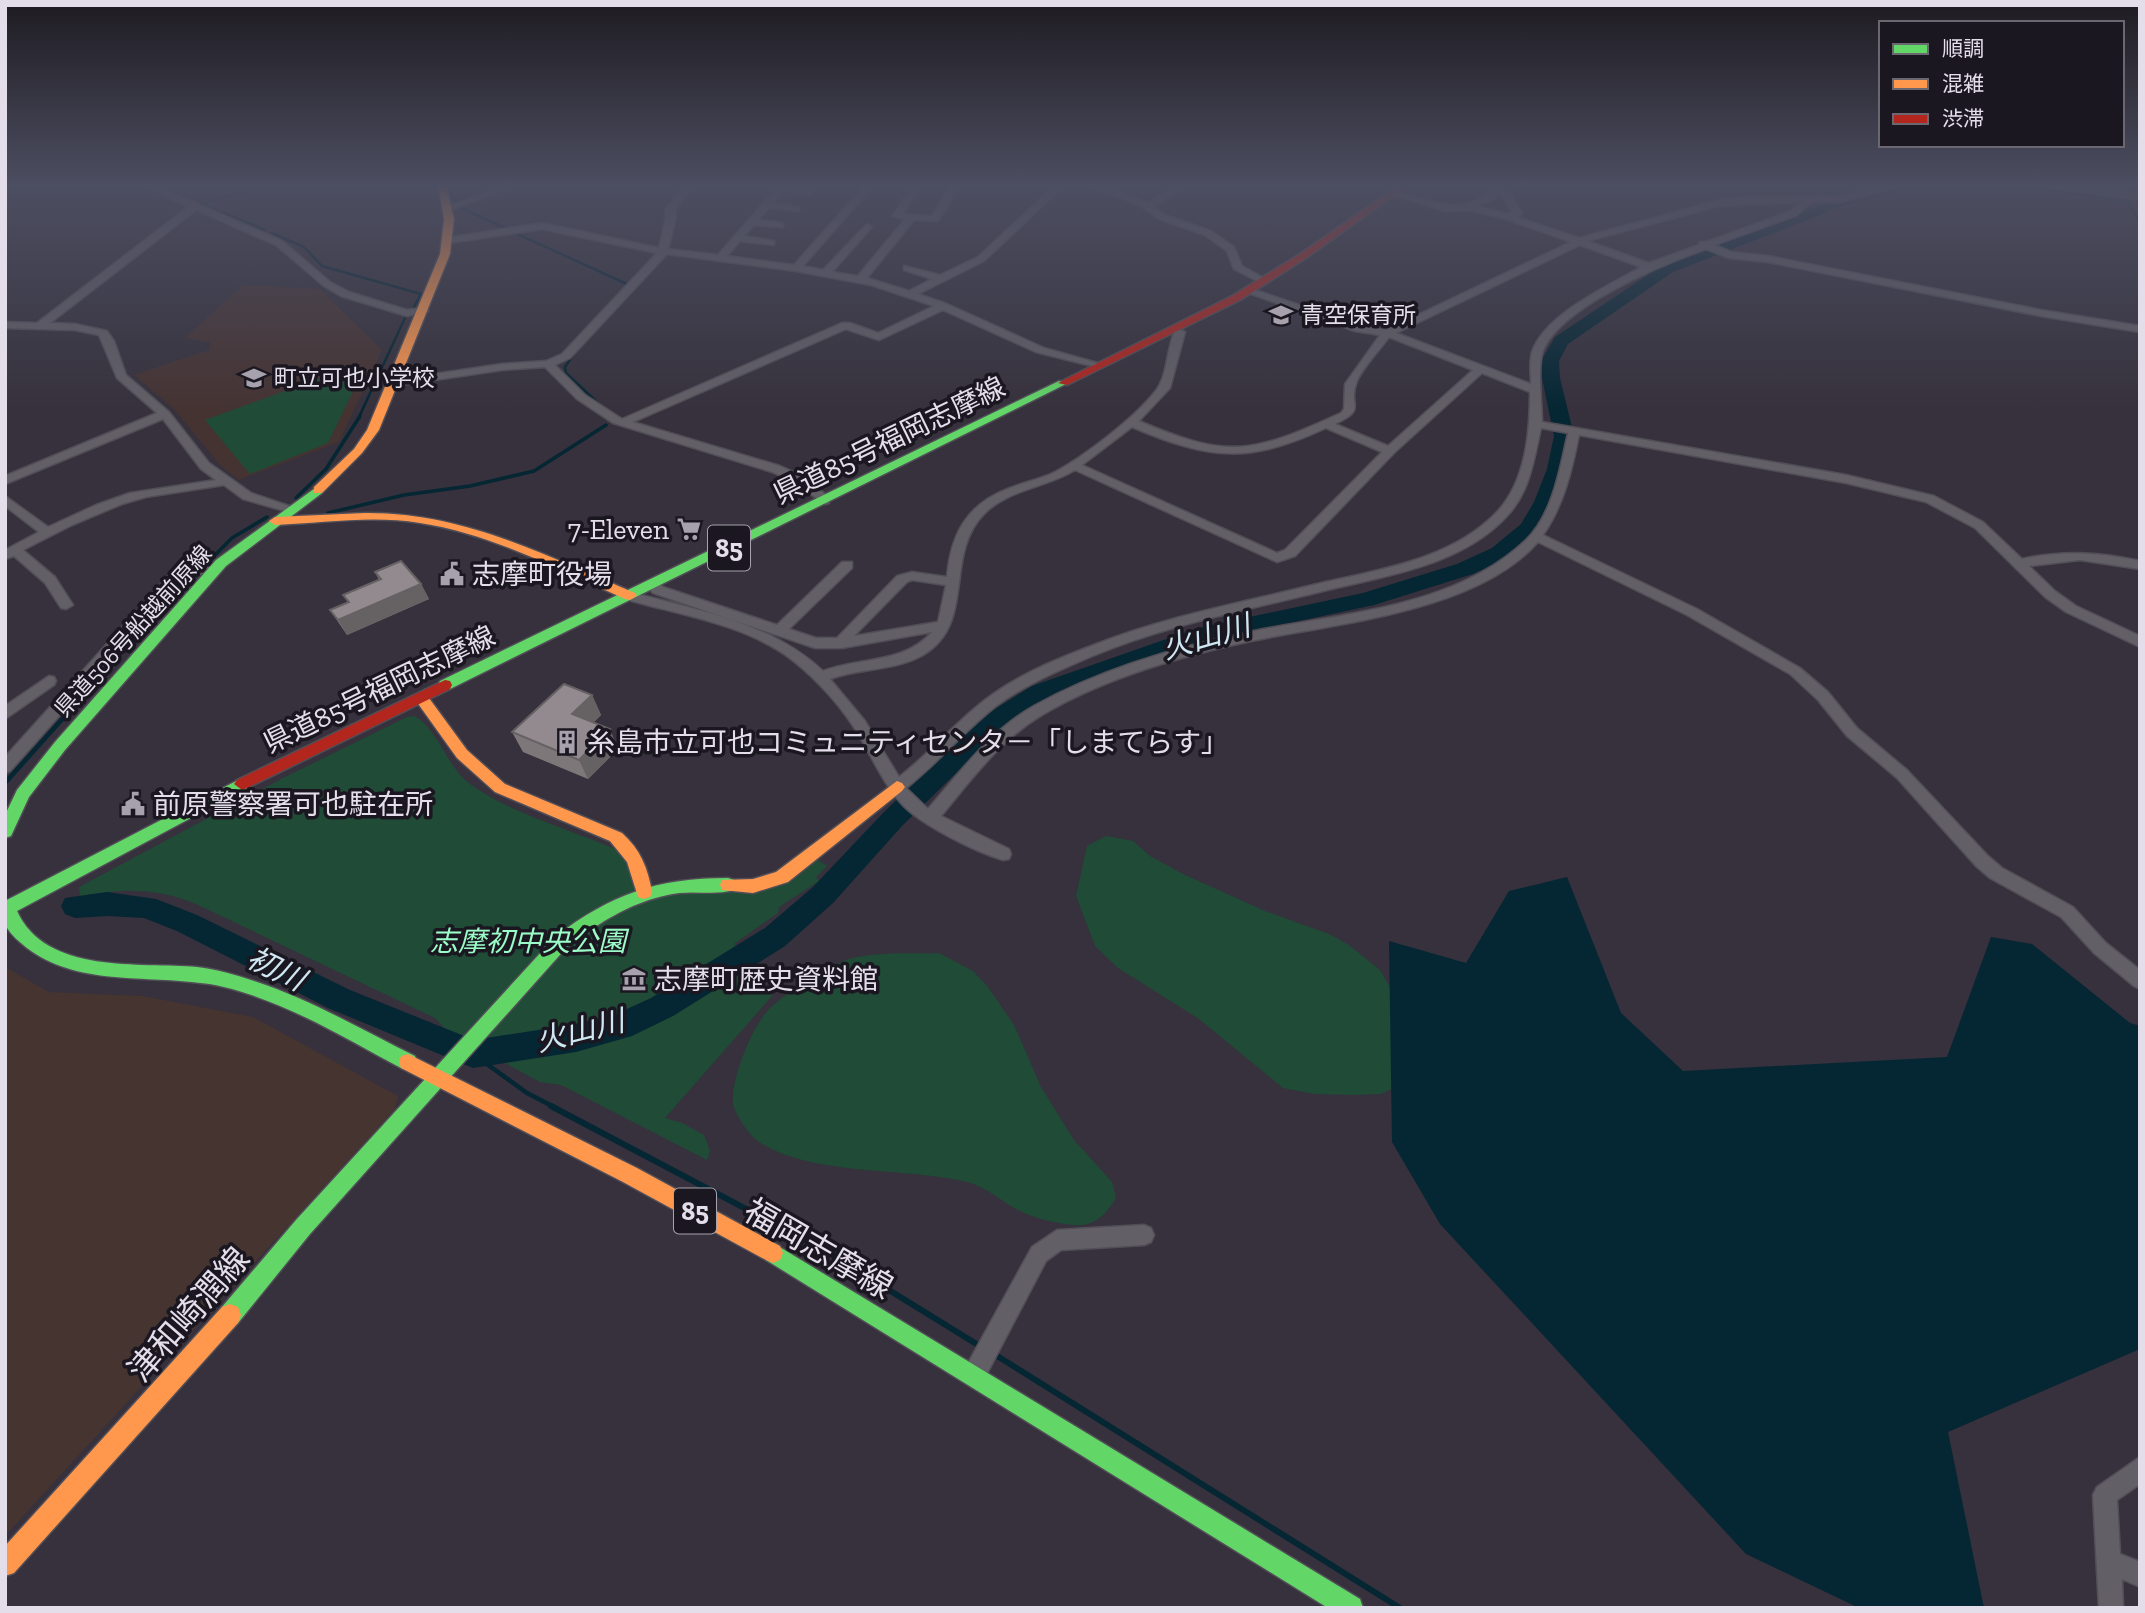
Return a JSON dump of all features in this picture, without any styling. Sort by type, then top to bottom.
[{"type":"main road","name":"県道506号船越前原線","points":[[5,832],[23,794],[77,726],[214,571],[327,483],[358,452],[373,430],[394,383],[443,260]]},
{"type":"main road","name":"県道85号福岡志摩線","points":[[6,906],[238,786],[1174,329],[1248,291],[1295,260]]},
{"type":"main road","points":[[275,521],[377,516],[403,517],[449,525],[474,532],[630,596]]},
{"type":"main road","points":[[421,698],[462,754],[500,788],[616,836],[629,846],[639,860],[644,892]]},
{"type":"main road","name":"津和崎潤線","points":[[5,1564],[209,1340],[303,1227],[561,942],[589,920],[644,892],[701,884],[752,886],[782,877],[899,789]]},
{"type":"main road","points":[[5,791],[23,794]]},
{"type":"main road","name":"福岡志摩線","points":[[6,906],[20,931],[43,950],[85,964],[204,976],[249,986],[295,1004],[629,1175],[784,1259],[978,1370],[1351,1608]]},
{"type":"street","points":[[41,325],[125,260]]},
{"type":"street","points":[[299,260],[327,284],[345,294],[407,313],[423,312]]},
{"type":"street","points":[[394,383],[502,367],[548,364],[566,356],[655,260]]},
{"type":"street","points":[[743,260],[860,280],[910,294],[1040,350],[1100,365]]},
{"type":"street","points":[[796,268],[803,260]]},
{"type":"street","points":[[825,273],[837,260]]},
{"type":"street","points":[[860,280],[876,260]]},
{"type":"street","points":[[910,294],[975,260]]},
{"type":"street","points":[[1237,260],[1237,267],[1264,281]]},
{"type":"street","points":[[1129,421],[1170,439],[1231,452],[1266,447],[1326,424],[1345,415],[1350,409],[1350,384],[1387,333],[1542,260]]},
{"type":"street","points":[[1632,260],[1649,266]]},
{"type":"street","points":[[899,789],[933,759],[954,735],[1007,691],[1067,661],[1132,635],[1187,619],[1405,567],[1450,551],[1477,537],[1504,512],[1524,479],[1536,424],[1536,355],[1542,341],[1554,327],[1592,298],[1664,260]]},
{"type":"street","points":[[1774,260],[2041,313],[2140,329]]},
{"type":"street","points":[[907,268],[942,279]]},
{"type":"street","points":[[1248,291],[1359,329],[1387,333],[1535,390]]},
{"type":"street","points":[[622,423],[846,325],[879,337],[943,306]]},
{"type":"street","points":[[5,325],[75,327],[103,333],[109,341],[121,376],[165,414],[205,466],[247,496],[292,509]]},
{"type":"street","points":[[820,678],[828,674],[879,665],[908,655],[930,643],[941,626],[954,593],[954,563],[962,534],[988,502],[1075,466],[1108,441],[1163,390],[1172,348],[1181,332],[1174,329]]},
{"type":"street","points":[[1145,343],[1172,348]]},
{"type":"street","points":[[548,364],[588,403],[622,423],[776,469],[794,477],[825,500]]},
{"type":"street","points":[[1075,466],[1277,558],[1290,553],[1390,451],[1482,368]]},
{"type":"street","points":[[5,480],[165,414]]},
{"type":"street","points":[[1326,424],[1390,451]]},
{"type":"street","points":[[1536,424],[1846,479],[1930,499],[1979,524],[2050,594],[2071,609],[2140,642]]},
{"type":"street","points":[[926,816],[1005,736],[1035,712],[1073,694],[1144,666],[1213,645],[1380,610],[1457,589],[1503,565],[1536,536],[1565,474],[1572,429]]},
{"type":"street","points":[[66,605],[50,580],[10,552],[47,532],[132,496],[203,488],[225,481]]},
{"type":"street","points":[[5,500],[47,532]]},
{"type":"street","points":[[1536,536],[1692,612],[1795,671],[1823,696],[1852,732],[1902,774],[1982,861],[1996,873],[2067,912],[2100,948],[2140,981]]},
{"type":"street","points":[[2019,564],[2053,555],[2072,554],[2140,565]]},
{"type":"street","points":[[779,631],[848,565]]},
{"type":"street","points":[[5,767],[19,755],[184,567],[214,571]]},
{"type":"street","points":[[842,643],[844,637],[902,579],[912,576],[954,582]]},
{"type":"street","points":[[653,585],[657,590],[815,643],[842,643],[941,626]]},
{"type":"street","points":[[630,596],[752,634],[785,648],[820,678],[858,723],[899,789],[926,816],[1003,854]]},
{"type":"street","points":[[5,714],[49,681]]},
{"type":"street","points":[[978,1370],[1039,1254],[1057,1240],[1144,1235]]},
{"type":"street","points":[[2111,1608],[2105,1495],[2140,1469]]},
{"type":"street","points":[[2108,1561],[2140,1575]]},
{"type":"shaded area","points":[[243,285],[320,289],[382,350],[339,442],[239,480],[221,466],[173,408],[134,375],[209,350],[211,342],[185,338]]},
{"type":"shaded area","points":[[5,967],[49,992],[143,996],[253,1017],[398,1096],[395,1109],[5,1536]]},
{"type":"green space","points":[[340,371],[355,387],[328,443],[250,474],[205,420]]},
{"type":"green space","name":"志摩初中央公園","points":[[415,716],[431,731],[454,768],[469,783],[519,811],[613,848],[626,856],[636,884],[719,890],[818,860],[827,866],[816,877],[819,881],[779,907],[778,913],[734,944],[772,996],[665,1118],[682,1123],[704,1135],[710,1151],[707,1160],[561,1085],[540,1082],[449,1033],[435,1018],[196,904],[181,898],[138,891],[80,896],[79,887],[281,779],[407,717]]},
{"type":"green space","points":[[1106,836],[1133,841],[1150,856],[1183,874],[1265,911],[1329,934],[1349,945],[1380,970],[1393,992],[1398,1086],[1381,1094],[1352,1095],[1315,1094],[1283,1088],[1199,1019],[1118,968],[1095,946],[1076,896],[1087,846]]},
{"type":"green space","points":[[939,953],[973,971],[988,987],[1014,1025],[1041,1087],[1074,1140],[1112,1182],[1116,1198],[1094,1222],[1074,1225],[1038,1218],[967,1182],[806,1161],[759,1142],[739,1119],[734,1108],[733,1092],[739,1066],[758,1025],[772,1006],[809,980],[849,959],[883,954]]},
{"type":"water","points":[[1567,877],[1621,1013],[1683,1071],[1947,1057],[1991,937],[2032,944],[2130,1023],[2140,1026],[2140,1349],[1948,1432],[1984,1608],[1857,1607],[1746,1554],[1440,1224],[1392,1142],[1389,941],[1466,963],[1509,891]]},
{"type":"building","points":[[401,561],[421,584],[338,620],[330,610],[349,602],[343,595],[381,579],[375,572]]},
{"type":"building","points":[[564,684],[592,695],[572,714],[610,729],[579,760],[512,732]]},
{"type":"waterway","points":[[317,260],[322,266],[421,294],[414,307]]},
{"type":"waterway","points":[[575,260],[629,285]]},
{"type":"waterway","name":"火山川","points":[[75,906],[107,904],[146,907],[187,923],[339,999],[473,1054],[576,1038],[621,1026],[662,1007],[775,937],[823,895],[893,819],[994,721],[1041,692],[1206,633],[1366,600],[1465,569],[1500,553],[1529,528],[1544,502],[1557,469],[1564,436],[1551,378],[1550,361],[1561,341],[1667,269],[1690,260]]},
{"type":"waterway","points":[[598,328],[635,288]]},
{"type":"waterway","points":[[359,417],[405,318]]},
{"type":"waterway","points":[[575,352],[565,367],[566,373],[603,408]]},
{"type":"waterway","points":[[296,498],[326,469],[360,416]]},
{"type":"waterway","points":[[328,513],[404,495],[470,486],[534,471],[606,425]]},
{"type":"waterway","points":[[63,718],[153,617],[232,538],[267,517]]},
{"type":"waterway","points":[[5,783],[65,716]]},
{"type":"waterway","points":[[473,1054],[527,1093],[554,1107]]},
{"type":"waterway","points":[[551,1106],[824,1250],[983,1348]]},
{"type":"waterway","points":[[994,1354],[1400,1608]]},
{"type":"traffic: fast","points":[[445,685],[1063,383]]},
{"type":"traffic: fast","points":[[5,832],[23,794],[60,746],[221,563],[318,490]]},
{"type":"traffic: fast","points":[[242,784],[7,908],[16,926],[38,947],[58,958],[81,965],[201,975],[264,992],[284,999],[408,1062]]},
{"type":"traffic: fast","points":[[230,1315],[303,1227],[561,942],[600,914],[638,896],[680,886],[728,885]]},
{"type":"traffic: fast","points":[[773,1253],[1351,1608]]},
{"type":"traffic: slow","points":[[318,490],[358,451],[373,430],[442,260]]},
{"type":"traffic: slow","points":[[275,521],[383,516],[445,524],[526,551],[630,596]]},
{"type":"traffic: slow","points":[[421,698],[462,754],[500,788],[616,837],[636,862],[644,892]]},
{"type":"traffic: slow","points":[[728,885],[753,886],[782,877],[897,787]]},
{"type":"traffic: slow","points":[[408,1062],[630,1175],[773,1253]]},
{"type":"traffic: slow","points":[[5,1564],[230,1315]]},
{"type":"traffic: jam","points":[[1063,383],[1236,298],[1296,260]]},
{"type":"traffic: jam","points":[[242,784],[445,685]]},
{"type":"place","name":"青空保育所","points":[[1281,315]]},
{"type":"place","name":"町立可也小学校","points":[[254,378]]},
{"type":"place","name":"7-Eleven","points":[[689,529]]},
{"type":"place","name":"志摩町役場","points":[[452,574]]},
{"type":"place","name":"糸島市立可也コミュニティセンタ－「しまてらす」","points":[[567,742]]},
{"type":"place","name":"前原警察署可也駐在所","points":[[133,804]]},
{"type":"place","name":"志摩町歴史資料館","points":[[634,979]]},
{"type":"water label","name":"初川","points":[[276,969]]}]
